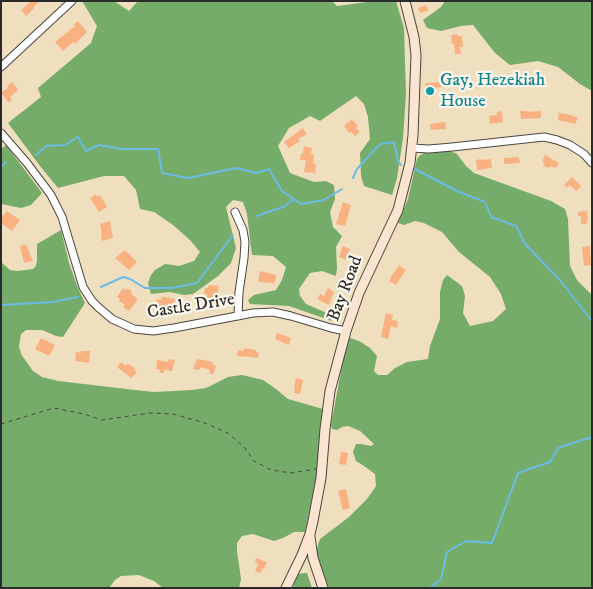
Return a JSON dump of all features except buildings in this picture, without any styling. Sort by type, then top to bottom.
[{"type":"main road","name":"Bay Road","points":[[286,588],[310,534],[317,505],[330,391],[346,331],[359,293],[398,210],[410,163],[416,55],[414,37],[404,1]]},
{"type":"main road","points":[[310,534],[313,558],[323,588]]},
{"type":"street","points":[[1,67],[72,1]]},
{"type":"street","name":"Castle Drive","points":[[1,133],[51,195],[62,217],[83,286],[92,301],[104,314],[112,319],[127,327],[152,331],[258,312],[273,312],[346,331]]},
{"type":"street","points":[[412,148],[428,149],[544,137],[570,145],[584,154],[592,163]]},
{"type":"street","points":[[235,212],[243,230],[244,242],[238,316]]},
{"type":"path","points":[[1,424],[54,408],[102,420],[150,413],[173,414],[205,423],[228,433],[245,448],[254,461],[271,470],[291,473],[322,468]]},
{"type":"green space","points":[[82,1],[114,1],[129,11],[138,1],[332,1],[337,6],[375,1],[396,1],[404,28],[406,94],[403,138],[397,178],[392,195],[364,186],[361,176],[360,153],[370,139],[368,117],[364,104],[356,96],[320,121],[310,116],[289,128],[278,146],[290,173],[314,182],[326,181],[334,185],[335,199],[330,212],[333,227],[342,236],[336,247],[336,276],[322,271],[310,273],[299,289],[300,296],[306,304],[329,314],[332,321],[289,306],[250,304],[248,300],[254,295],[276,290],[282,280],[286,267],[273,256],[252,255],[247,214],[243,202],[233,200],[226,207],[236,248],[231,263],[218,276],[193,294],[184,295],[170,292],[151,294],[148,283],[155,270],[165,264],[179,266],[194,261],[200,252],[190,240],[154,212],[140,209],[136,190],[124,176],[104,176],[58,188],[40,166],[8,123],[41,97],[38,88],[91,43],[97,26]]},
{"type":"green space","points":[[445,1],[592,1],[592,91],[558,67],[538,61],[510,65],[495,53],[473,25],[441,31],[427,28],[423,20],[441,7]]},
{"type":"green space","points":[[6,145],[42,193],[31,205],[21,208],[1,204],[1,149]]},
{"type":"green space","points":[[448,150],[457,154],[474,173],[551,201],[565,209],[568,219],[570,266],[577,280],[592,295],[592,588],[328,588],[316,551],[320,539],[349,517],[367,499],[376,486],[375,474],[356,461],[353,452],[356,444],[371,446],[374,444],[360,431],[348,426],[337,430],[332,429],[331,425],[346,344],[350,338],[370,348],[377,356],[374,371],[378,375],[387,375],[395,368],[407,362],[428,359],[430,346],[440,319],[440,292],[443,280],[447,275],[462,286],[465,296],[463,313],[470,326],[493,321],[506,309],[501,294],[490,277],[459,252],[442,232],[424,223],[415,221],[404,225],[398,223],[408,199],[417,159],[425,153]]},
{"type":"green space","points":[[61,230],[69,263],[85,303],[63,337],[42,330],[26,330],[21,334],[19,346],[21,354],[33,371],[42,377],[58,381],[154,392],[206,388],[228,377],[242,375],[263,380],[288,399],[323,409],[316,479],[305,532],[294,532],[274,541],[253,534],[242,536],[237,543],[241,579],[239,588],[163,588],[154,581],[139,575],[121,576],[109,588],[1,588],[1,262],[10,270],[33,269],[36,266],[37,260],[37,244]]},
{"type":"green space","points":[[307,573],[312,588],[293,588],[297,574]]},
{"type":"waterway","points":[[36,155],[46,146],[65,145],[78,137],[86,151],[99,145],[121,149],[158,149],[162,173],[188,178],[236,168],[256,173],[269,169],[282,191],[301,204],[324,200],[342,189]]},
{"type":"waterway","points":[[353,178],[357,169],[380,144],[394,142],[398,161],[401,165]]},
{"type":"waterway","points":[[1,167],[6,162]]},
{"type":"waterway","points":[[413,168],[459,192],[485,202],[491,217],[516,226],[525,244],[559,279],[592,321]]},
{"type":"waterway","points":[[257,216],[283,207],[293,200]]},
{"type":"waterway","points":[[101,287],[123,277],[145,288],[172,288],[197,283],[233,235]]},
{"type":"waterway","points":[[1,305],[53,302],[78,297]]},
{"type":"waterway","points":[[430,588],[441,579],[447,552],[466,541],[492,543],[518,473],[550,462],[558,448],[592,437]]},
{"type":"place","name":"Gay, Hezekiah House","points":[[430,91]]}]
